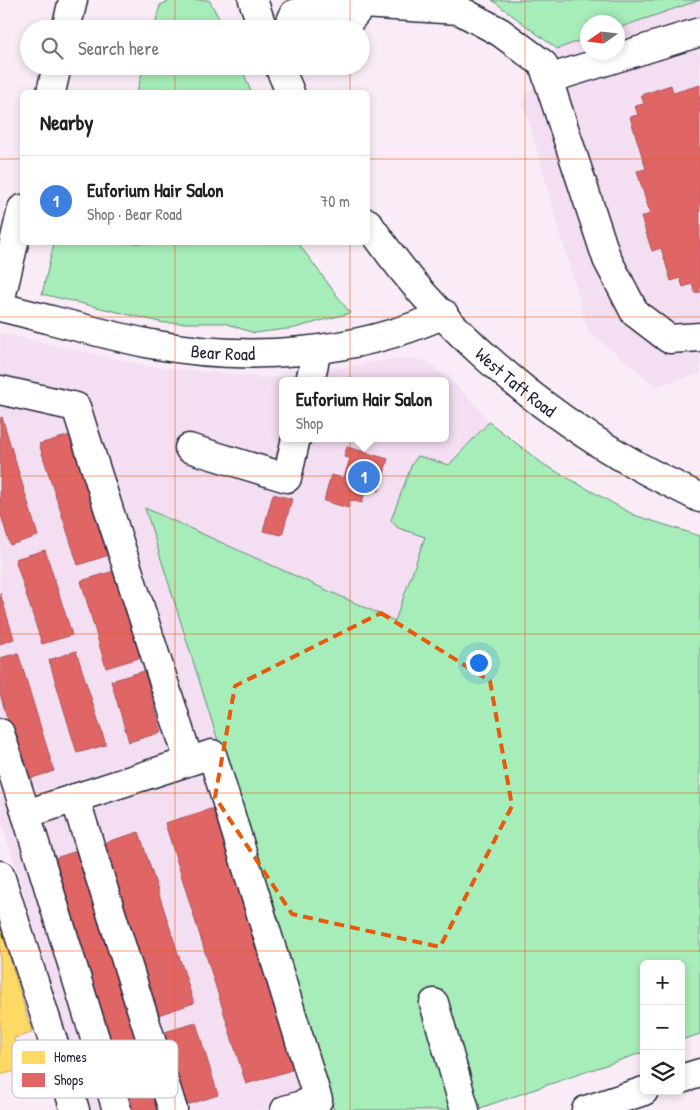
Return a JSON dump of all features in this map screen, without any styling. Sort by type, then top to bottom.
[{"type":"main road","points":[[68,20],[73,0]]},
{"type":"main road","points":[[252,0],[259,20]]},
{"type":"main road","points":[[292,20],[294,14],[334,0]]},
{"type":"main road","points":[[349,20],[357,2],[459,10],[500,32],[543,64],[607,260],[635,313],[668,339],[700,337]]},
{"type":"main road","points":[[548,79],[700,32]]},
{"type":"main road","points":[[51,90],[55,75]]},
{"type":"main road","points":[[283,75],[289,90]]},
{"type":"main road","points":[[0,302],[20,217]]},
{"type":"main road","name":"West Taft Road","points":[[370,226],[407,276],[474,345],[524,388],[571,423],[635,465],[700,498]]},
{"type":"main road","name":"Bear Road","points":[[0,307],[151,344],[192,350],[260,353],[317,350],[385,337],[444,314]]},
{"type":"main road","points":[[311,377],[317,350]]},
{"type":"main road","points":[[0,390],[76,407],[189,761]]},
{"type":"main road","points":[[189,448],[287,478],[295,442]]},
{"type":"main road","points":[[0,733],[95,1040]]},
{"type":"main road","points":[[26,814],[212,754],[318,1100],[285,1110]]},
{"type":"main road","points":[[75,798],[151,1040]]},
{"type":"main road","points":[[0,875],[53,1040]]},
{"type":"main road","points":[[434,1003],[465,1110]]},
{"type":"main road","points":[[685,1078],[700,1073]]},
{"type":"main road","points":[[586,1110],[640,1092]]},
{"type":"main road","points":[[71,1098],[75,1110]]},
{"type":"main road","points":[[113,1098],[117,1110]]},
{"type":"main road","points":[[169,1098],[173,1110]]},
{"type":"highlighted area","points":[[381,613],[490,681],[512,806],[440,947],[292,914],[215,797],[235,686]]},
{"type":"shaded area","points":[[700,0],[700,374],[656,386],[588,331],[523,101],[557,49],[580,41],[580,60],[625,60],[625,26]]},
{"type":"shaded area","points":[[0,333],[153,367],[269,378],[402,358],[427,361],[446,377],[279,377],[279,442],[449,442],[449,380],[469,397],[489,422],[449,465],[418,457],[398,528],[425,536],[396,622],[145,509],[334,1110],[90,1110],[86,1098],[178,1098],[178,1040],[68,1040],[0,817]]},
{"type":"green space","points":[[172,0],[209,0],[220,20],[156,20],[160,5]]},
{"type":"green space","points":[[492,0],[700,0],[625,26],[625,15],[580,15],[580,41],[557,49]]},
{"type":"green space","points":[[142,75],[244,75],[250,90],[138,90]]},
{"type":"green space","points":[[54,245],[299,245],[350,313],[295,328],[254,333],[224,323],[164,323],[42,294]]},
{"type":"green space","points":[[489,422],[543,464],[634,515],[700,536],[700,1034],[685,1039],[685,960],[640,960],[640,1053],[474,1110],[334,1110],[145,508],[395,621],[425,537],[398,528],[391,520],[412,464],[418,456],[449,465]]},
{"type":"building: Homes","points":[[0,925],[32,1033],[12,1040],[12,1072],[0,1075]]},
{"type":"building: Shops","points":[[671,85],[673,93],[700,85],[700,292],[695,293],[692,284],[683,287],[680,278],[671,281],[661,248],[652,251],[641,217],[650,214],[637,171],[646,169],[630,117],[638,115],[635,106],[644,104],[641,95]]},
{"type":"building: Shops","points":[[2,417],[38,536],[10,545],[0,512],[0,418]]},
{"type":"building: Shops","points":[[74,434],[112,554],[78,565],[39,444]]},
{"type":"building: Shops","points":[[347,447],[388,459],[379,491],[366,487],[362,503],[350,500],[348,508],[324,501],[331,475],[344,478],[350,458],[344,457]]},
{"type":"building: Shops","points":[[273,494],[292,499],[282,535],[263,531]]},
{"type":"building: Shops","points":[[45,550],[72,635],[42,644],[15,559]]},
{"type":"building: Shops","points":[[117,570],[142,657],[106,668],[81,581]]},
{"type":"building: Shops","points":[[0,593],[14,639],[0,644]]},
{"type":"building: Shops","points":[[76,651],[106,745],[77,753],[49,660]]},
{"type":"building: Shops","points":[[18,653],[54,771],[26,780],[0,694],[0,658]]},
{"type":"building: Shops","points":[[144,671],[162,732],[129,742],[111,681]]},
{"type":"building: Shops","points":[[214,808],[295,1069],[246,1084],[165,823]]},
{"type":"building: Shops","points":[[139,832],[194,1003],[158,1015],[103,843]]},
{"type":"building: Shops","points":[[83,849],[144,1040],[108,1040],[52,859]]},
{"type":"building: Shops","points":[[196,1023],[218,1095],[184,1106],[178,1087],[178,1040],[163,1040],[161,1033]]},
{"type":"building: Shops","points":[[126,1098],[153,1098],[157,1110],[130,1110]]},
{"type":"place","name":"Euforium Hair Salon","points":[[364,477]]}]
